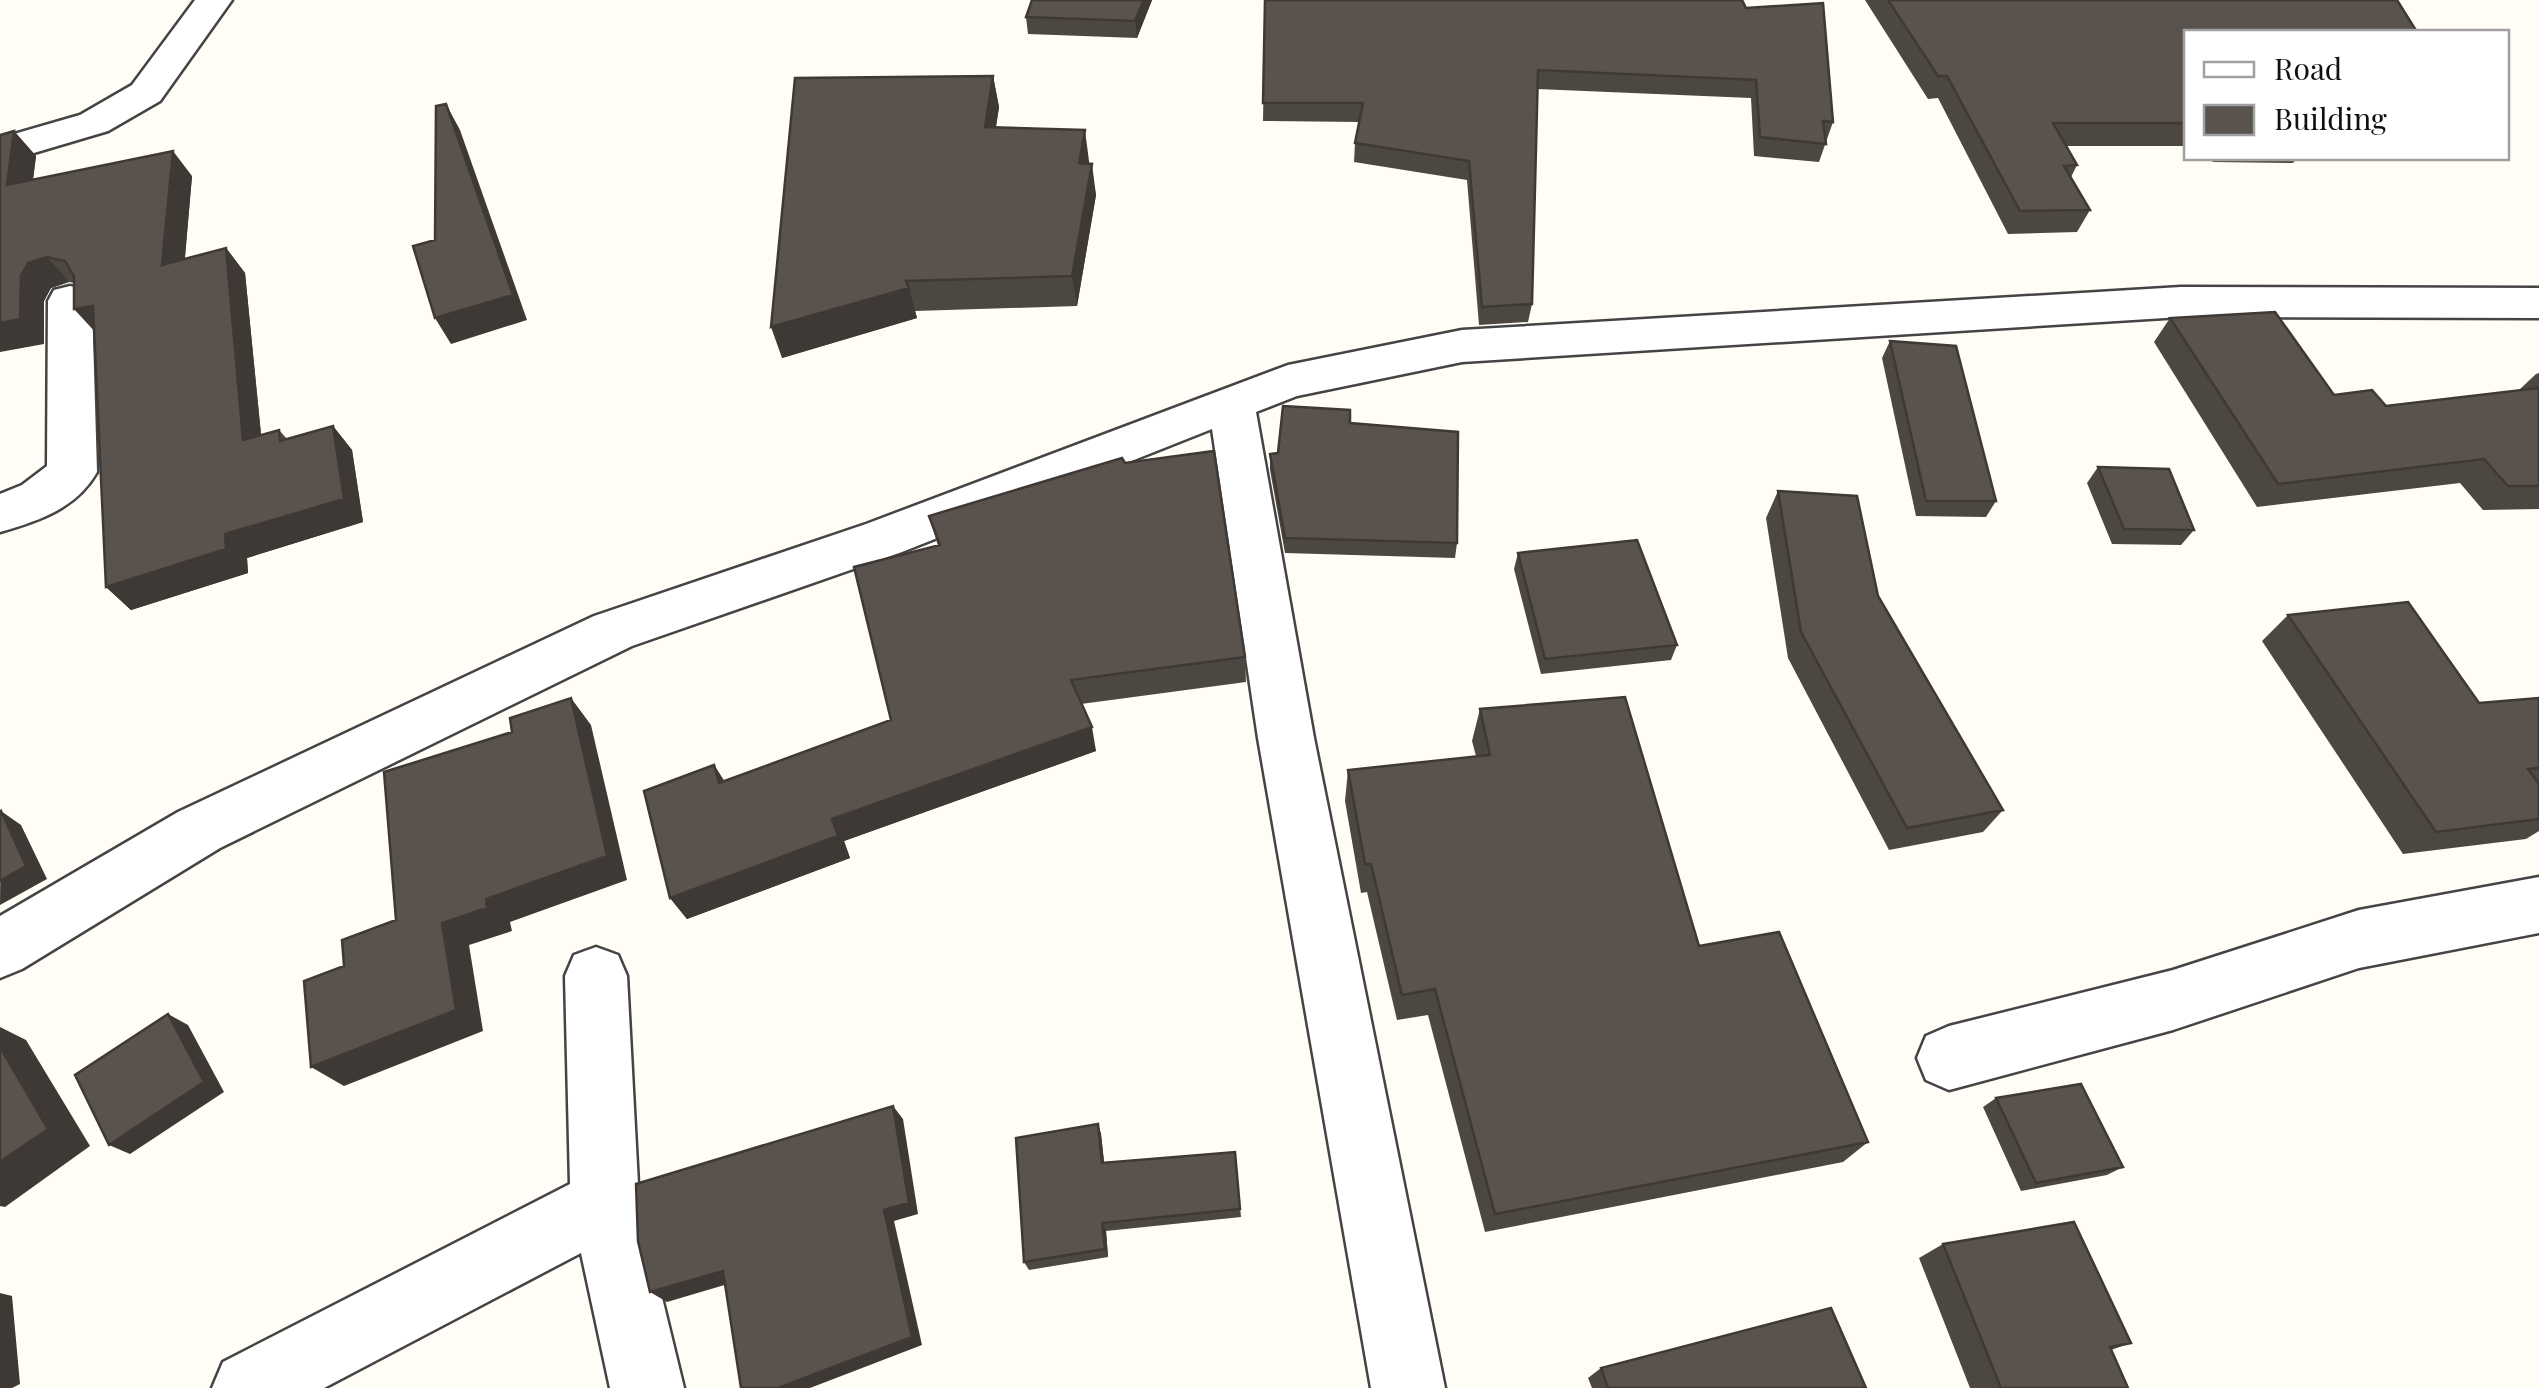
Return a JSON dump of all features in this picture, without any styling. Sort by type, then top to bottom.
[{"type":"street","points":[[0,151],[94,123],[146,93],[214,0]]},
{"type":"street","points":[[0,514],[28,506],[54,492],[72,472],[70,301]]},
{"type":"street","points":[[0,949],[200,830],[613,631],[884,538],[1288,380],[1462,346],[2181,302],[2539,303]]},
{"type":"street","points":[[1231,402],[1286,738],[1408,1388]]},
{"type":"street","points":[[1950,1058],[2174,1000],[2359,939],[2539,905]]},
{"type":"street","points":[[596,976],[605,1204],[647,1388]]},
{"type":"street","points":[[248,1388],[605,1204]]},
{"type":"building","points":[[1032,0],[1144,0],[1135,21],[1026,17]]},
{"type":"building","points":[[1265,0],[1742,0],[1746,8],[1823,3],[1833,122],[1823,121],[1826,144],[1760,137],[1756,80],[1538,70],[1532,304],[1482,307],[1469,161],[1355,143],[1363,103],[1263,103]]},
{"type":"building","points":[[1888,0],[2397,0],[2416,30],[2184,30],[2184,123],[2053,123],[2077,165],[2064,166],[2090,210],[2020,211],[1947,76],[1938,76]]},
{"type":"building","points":[[993,76],[985,127],[1085,130],[1079,163],[1092,164],[1072,276],[906,281],[909,288],[771,327],[795,78]]},
{"type":"building","points":[[446,104],[513,295],[435,318],[413,246],[435,240],[436,106]]},
{"type":"building","points":[[14,131],[7,185],[173,151],[162,265],[226,248],[243,440],[279,430],[280,441],[333,426],[344,499],[225,534],[226,549],[106,587],[93,306],[74,309],[74,276],[65,261],[47,257],[28,263],[21,276],[20,319],[0,323],[0,135]]},
{"type":"building","points":[[2275,312],[2334,395],[2372,390],[2386,406],[2539,388],[2539,486],[2508,486],[2484,459],[2278,484],[2170,318]]},
{"type":"building","points":[[1890,341],[1956,346],[1996,501],[1926,501]]},
{"type":"building","points":[[1283,406],[1350,410],[1350,423],[1458,432],[1457,543],[1285,538],[1270,454],[1278,453]]},
{"type":"building","points":[[1214,451],[1245,657],[1071,680],[1092,727],[832,819],[838,836],[670,898],[644,791],[714,765],[719,783],[891,720],[854,567],[940,545],[929,516],[1122,458],[1125,463]]},
{"type":"building","points":[[2098,467],[2169,469],[2194,530],[2124,529]]},
{"type":"building","points":[[1778,491],[1857,496],[1878,596],[2003,810],[1907,828],[1801,632]]},
{"type":"building","points":[[1637,540],[1677,645],[1545,659],[1518,553]]},
{"type":"building","points":[[2408,602],[2479,703],[2539,698],[2539,768],[2528,769],[2539,784],[2539,819],[2436,832],[2288,615]]},
{"type":"building","points":[[1625,697],[1699,946],[1779,932],[1868,1142],[1495,1214],[1435,989],[1402,995],[1371,864],[1365,864],[1348,770],[1490,755],[1480,709]]},
{"type":"building","points":[[571,698],[607,856],[486,899],[487,908],[442,923],[456,1010],[311,1067],[304,981],[344,966],[342,940],[396,920],[384,772],[512,732],[510,718]]},
{"type":"building","points":[[0,812],[26,866],[0,881]]},
{"type":"building","points":[[168,1014],[204,1082],[109,1145],[75,1075]]},
{"type":"building","points":[[0,1047],[48,1129],[0,1162]]},
{"type":"building","points":[[2081,1084],[2123,1167],[2036,1183],[1996,1098]]},
{"type":"building","points":[[893,1106],[909,1203],[884,1210],[912,1337],[778,1388],[741,1388],[723,1271],[650,1292],[638,1241],[636,1184]]},
{"type":"building","points":[[1098,1124],[1102,1163],[1235,1152],[1240,1209],[1102,1223],[1105,1249],[1024,1262],[1016,1138]]},
{"type":"building","points":[[2074,1222],[2131,1343],[2110,1347],[2128,1388],[2001,1388],[1943,1244]]},
{"type":"building","points":[[1831,1308],[1866,1388],[1608,1388],[1601,1368]]}]
